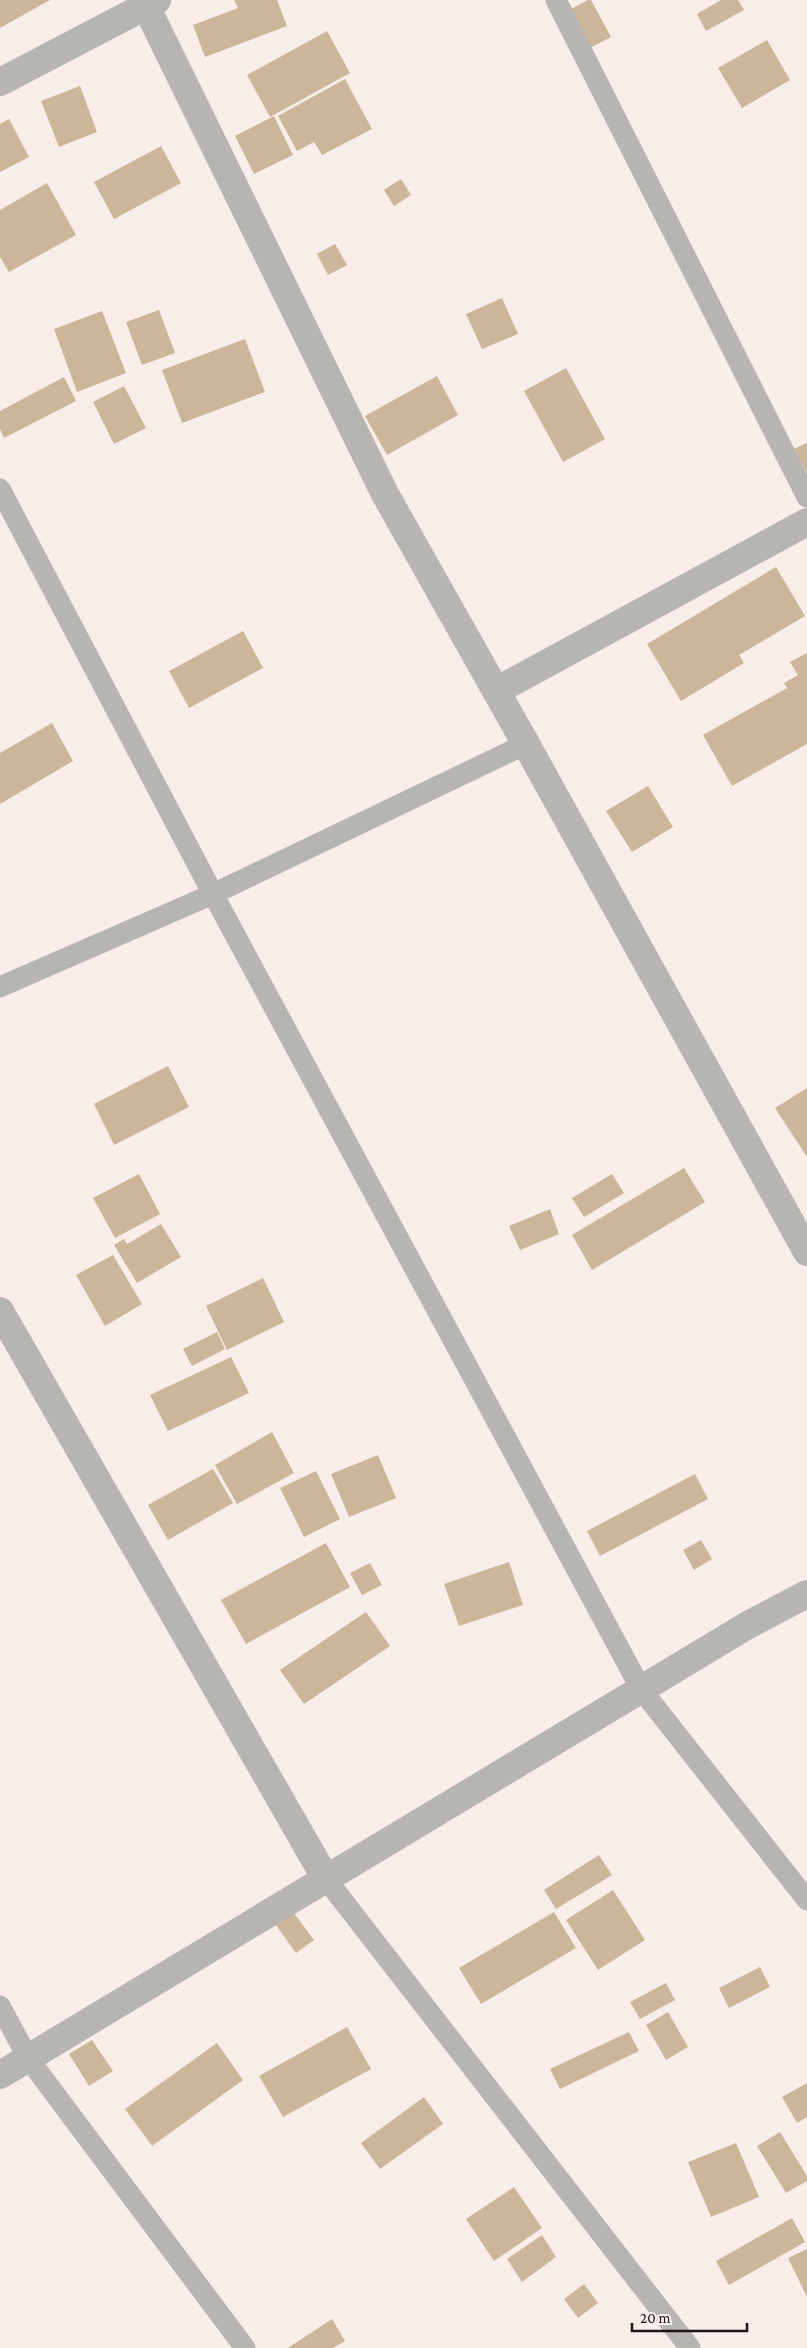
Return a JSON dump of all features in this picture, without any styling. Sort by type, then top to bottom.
[{"type":"street","points":[[0,82],[149,2],[385,494],[526,744],[807,1252]]},
{"type":"street","points":[[496,691],[807,522]]},
{"type":"street","points":[[0,1311],[326,1879]]},
{"type":"street","points":[[0,2075],[748,1625],[807,1594]]},
{"type":"lane","points":[[556,0],[807,497]]},
{"type":"lane","points":[[0,490],[213,894],[641,1689],[807,1900]]},
{"type":"lane","points":[[0,987],[213,894],[526,744]]},
{"type":"lane","points":[[326,1879],[690,2348]]},
{"type":"lane","points":[[0,2006],[28,2058],[245,2348]]},
{"type":"building","points":[[0,0],[50,0],[0,28]]},
{"type":"building","points":[[234,0],[277,0],[287,26],[205,57],[193,25],[238,8]]},
{"type":"building","points":[[591,0],[611,37],[590,48],[569,10]]},
{"type":"building","points":[[721,0],[738,0],[744,10],[706,31],[697,14]]},
{"type":"building","points":[[327,31],[350,73],[270,117],[247,75]]},
{"type":"building","points":[[767,40],[790,80],[742,108],[718,68]]},
{"type":"building","points":[[345,79],[372,129],[322,155],[314,142],[297,151],[278,116]]},
{"type":"building","points":[[80,86],[97,132],[59,147],[41,101]]},
{"type":"building","points":[[274,116],[293,155],[254,174],[235,136]]},
{"type":"building","points":[[9,119],[29,157],[0,172],[0,124]]},
{"type":"building","points":[[161,146],[181,183],[114,219],[94,182]]},
{"type":"building","points":[[401,179],[411,195],[394,206],[384,190]]},
{"type":"building","points":[[47,183],[76,235],[9,272],[0,257],[0,210]]},
{"type":"building","points":[[335,244],[347,265],[328,275],[317,254]]},
{"type":"building","points":[[502,298],[518,334],[482,349],[466,314]]},
{"type":"building","points":[[159,310],[175,353],[142,365],[126,322]]},
{"type":"building","points":[[102,311],[126,373],[77,392],[54,329]]},
{"type":"building","points":[[245,339],[265,392],[182,423],[162,370]]},
{"type":"building","points":[[566,368],[605,439],[563,462],[524,391]]},
{"type":"building","points":[[437,376],[458,415],[387,455],[365,416]]},
{"type":"building","points":[[64,377],[76,401],[4,438],[0,429],[0,411]]},
{"type":"building","points":[[124,386],[146,428],[114,444],[93,402]]},
{"type":"building","points":[[807,443],[807,473],[794,449]]},
{"type":"building","points":[[776,567],[805,616],[739,655],[744,663],[681,701],[647,644]]},
{"type":"building","points":[[243,631],[263,668],[189,708],[169,671]]},
{"type":"building","points":[[807,653],[807,744],[732,786],[703,735],[787,688],[784,683],[798,675],[790,662]]},
{"type":"building","points":[[52,723],[73,761],[0,804],[0,753]]},
{"type":"building","points":[[648,786],[673,827],[632,852],[606,811]]},
{"type":"building","points":[[168,1066],[189,1107],[114,1145],[94,1104]]},
{"type":"building","points":[[807,1088],[807,1157],[775,1108]]},
{"type":"building","points":[[684,1168],[705,1202],[592,1270],[572,1235]]},
{"type":"building","points":[[139,1174],[160,1214],[115,1238],[93,1198]]},
{"type":"building","points":[[612,1174],[624,1193],[584,1217],[572,1198]]},
{"type":"building","points":[[550,1209],[559,1234],[520,1250],[509,1226]]},
{"type":"building","points":[[161,1224],[181,1257],[137,1283],[114,1245],[124,1239],[127,1244]]},
{"type":"building","points":[[113,1255],[142,1304],[105,1326],[76,1275]]},
{"type":"building","points":[[263,1278],[284,1322],[227,1350],[206,1306]]},
{"type":"building","points":[[217,1332],[225,1349],[192,1366],[183,1349]]},
{"type":"building","points":[[231,1357],[249,1393],[168,1431],[150,1395]]},
{"type":"building","points":[[272,1432],[294,1473],[237,1504],[215,1465]]},
{"type":"building","points":[[378,1455],[396,1498],[349,1517],[331,1474]]},
{"type":"building","points":[[213,1469],[233,1503],[168,1540],[148,1505]]},
{"type":"building","points":[[316,1471],[340,1519],[304,1537],[280,1488]]},
{"type":"building","points":[[695,1474],[708,1499],[600,1556],[587,1531]]},
{"type":"building","points":[[701,1540],[712,1559],[694,1570],[683,1550]]},
{"type":"building","points":[[326,1543],[350,1587],[246,1644],[221,1600]]},
{"type":"building","points":[[509,1562],[523,1605],[459,1626],[444,1584]]},
{"type":"building","points":[[370,1563],[382,1585],[362,1595],[350,1573]]},
{"type":"building","points":[[366,1612],[390,1646],[304,1704],[280,1670]]},
{"type":"building","points":[[599,1855],[612,1875],[556,1909],[544,1890]]},
{"type":"building","points":[[613,1890],[645,1940],[598,1970],[566,1920]]},
{"type":"building","points":[[293,1912],[314,1940],[296,1953],[276,1925]]},
{"type":"building","points":[[554,1912],[576,1948],[481,2004],[459,1968]]},
{"type":"building","points":[[760,1967],[770,1987],[729,2008],[719,1988]]},
{"type":"building","points":[[666,1983],[675,2000],[640,2019],[630,2002]]},
{"type":"building","points":[[668,2012],[688,2047],[666,2060],[646,2025]]},
{"type":"building","points":[[347,2027],[371,2069],[283,2117],[259,2076]]},
{"type":"building","points":[[629,2032],[639,2051],[560,2089],[550,2069]]},
{"type":"building","points":[[92,2040],[113,2071],[89,2086],[69,2054]]},
{"type":"building","points":[[217,2043],[243,2080],[152,2146],[125,2109]]},
{"type":"building","points":[[807,2083],[807,2117],[797,2123],[782,2097]]},
{"type":"building","points":[[424,2097],[443,2124],[380,2169],[361,2143]]},
{"type":"building","points":[[780,2132],[807,2176],[807,2181],[786,2193],[757,2146]]},
{"type":"building","points":[[736,2143],[759,2197],[711,2217],[688,2162]]},
{"type":"building","points":[[514,2187],[542,2228],[494,2261],[466,2219]]},
{"type":"building","points":[[792,2218],[805,2242],[729,2285],[716,2261]]},
{"type":"building","points":[[542,2235],[556,2257],[522,2282],[507,2259]]},
{"type":"building","points":[[807,2249],[807,2297],[788,2258]]},
{"type":"building","points":[[584,2284],[598,2303],[578,2318],[564,2299]]},
{"type":"building","points":[[332,2319],[345,2341],[333,2348],[288,2348]]}]
